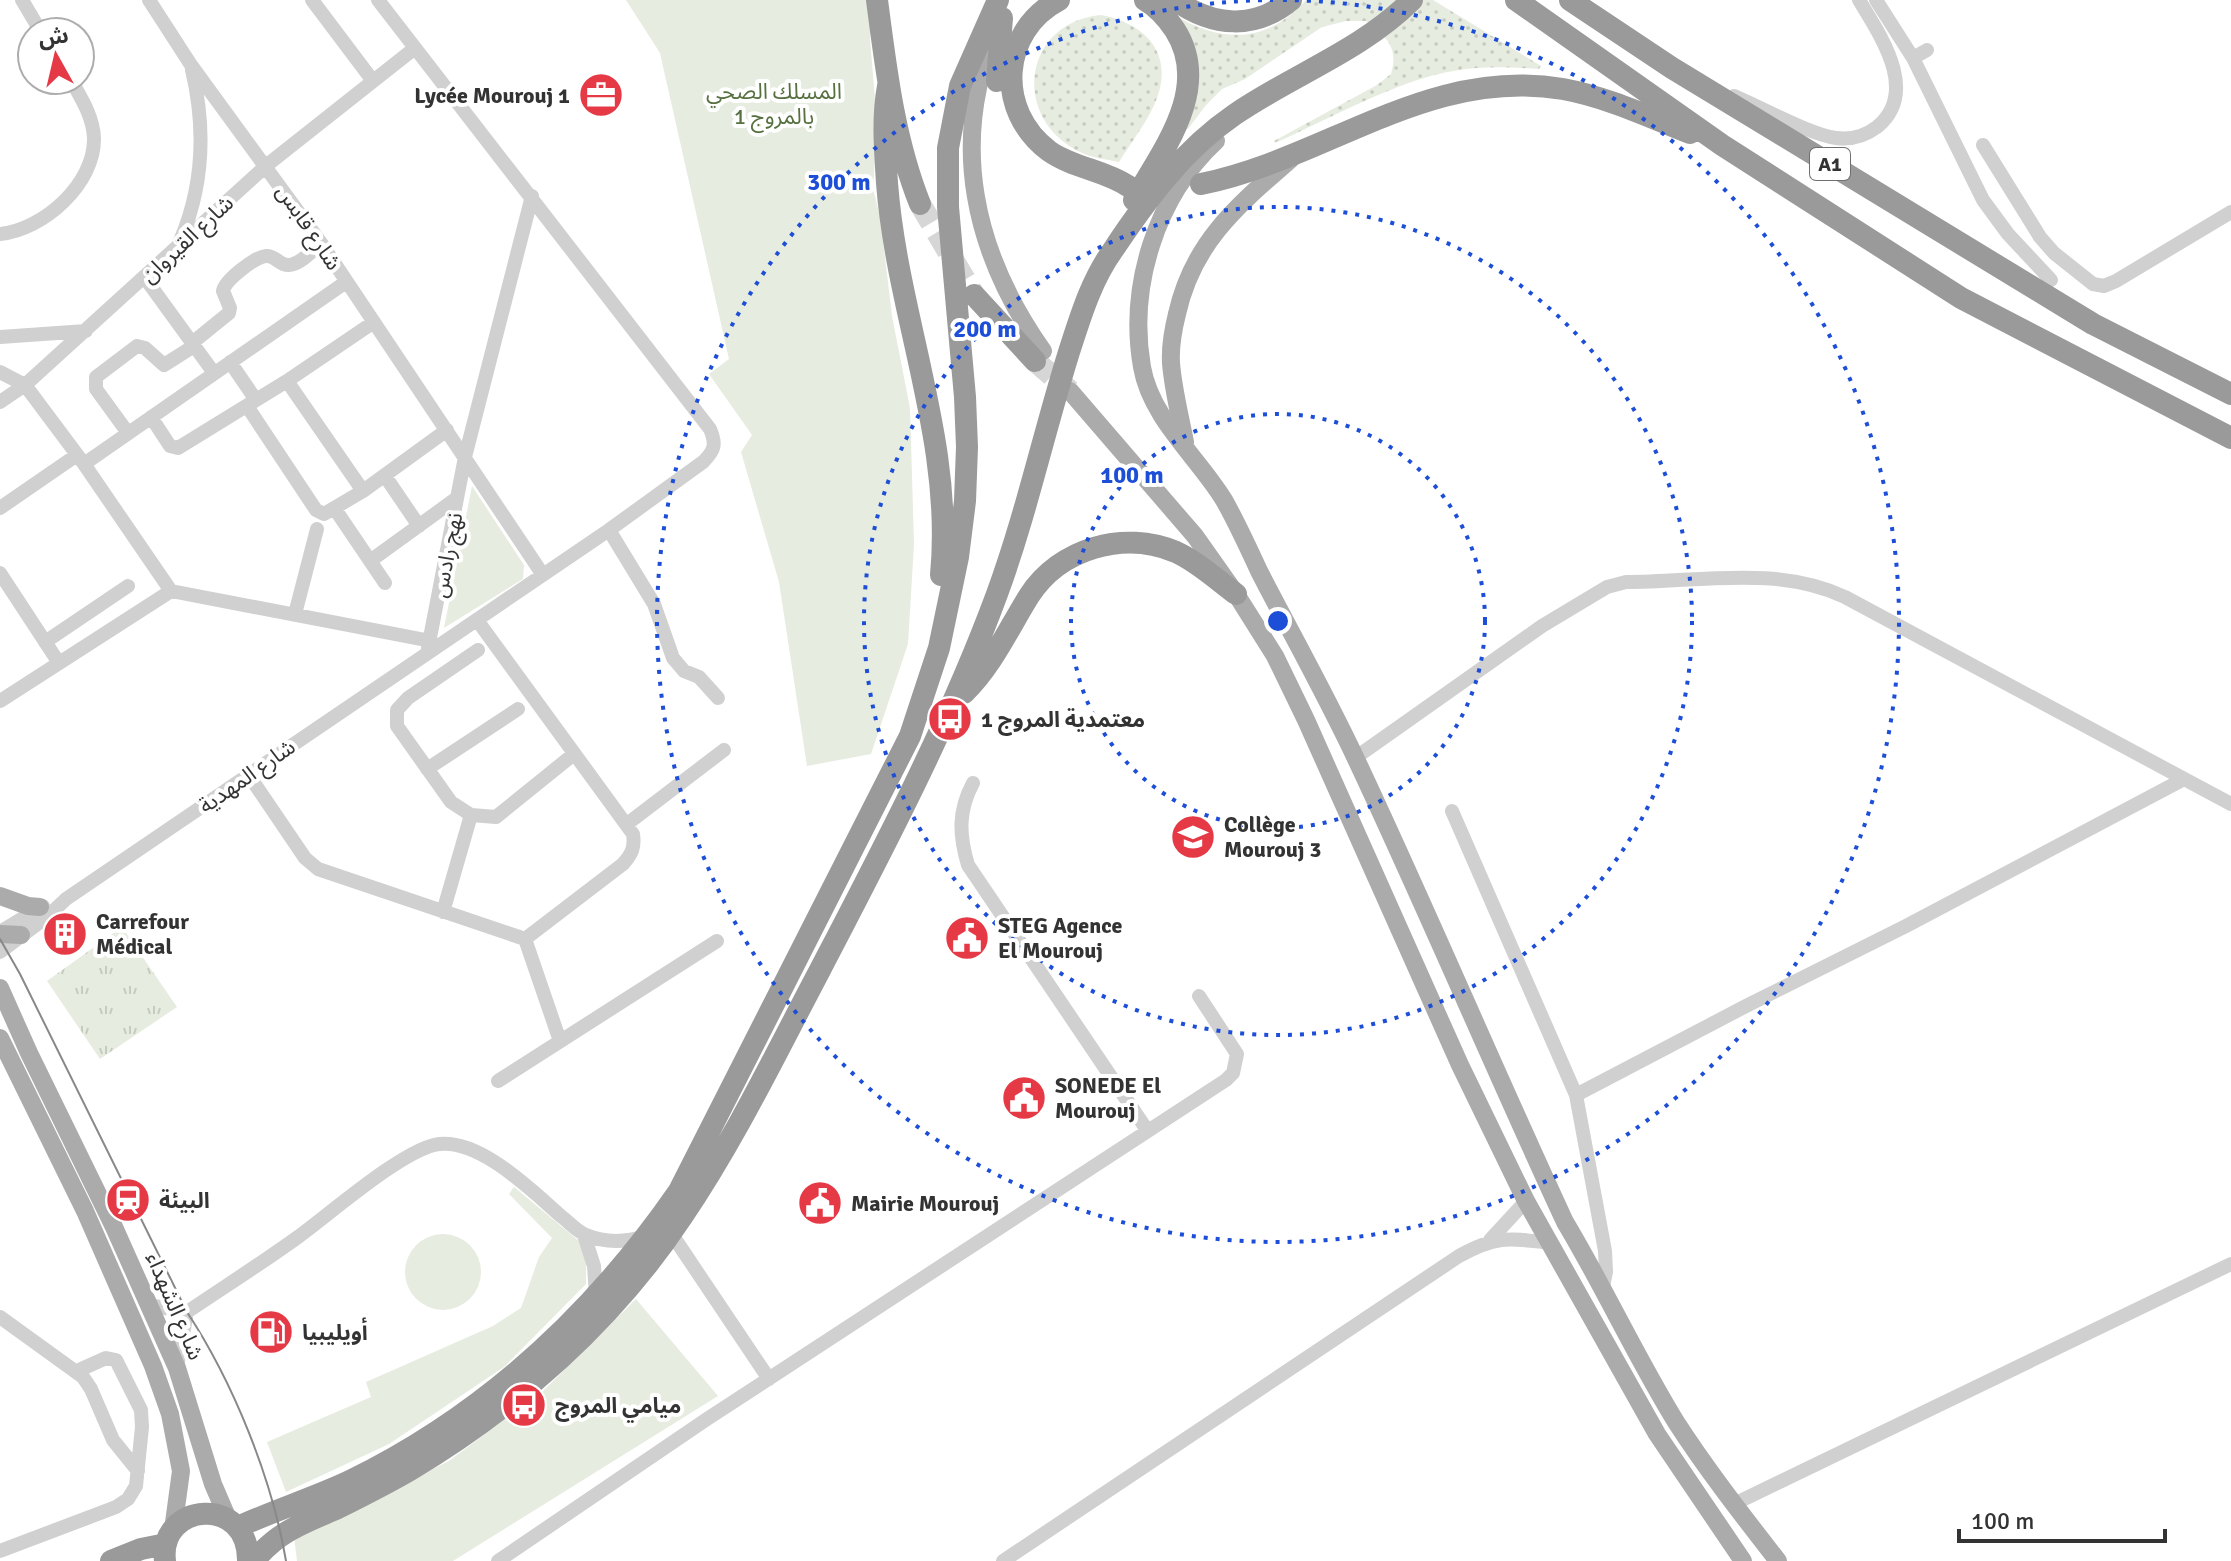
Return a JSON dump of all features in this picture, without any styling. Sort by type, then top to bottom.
[{"type":"highway","points":[[877,0],[888,86],[903,154],[920,204]]},
{"type":"highway","points":[[1002,6],[996,62],[997,88],[1005,113],[1018,136],[1044,161],[1071,176],[1116,187],[1128,186],[1117,179],[1070,163],[1049,151],[1033,136],[1016,108],[1011,86],[1014,51],[1032,20],[1059,0]]},
{"type":"highway","points":[[111,1561],[141,1549],[168,1545],[192,1515],[205,1513],[233,1523],[245,1538],[251,1561],[281,1533],[385,1485],[488,1420],[546,1372],[596,1322],[671,1233],[750,1102],[869,876],[936,742],[1007,567],[1081,313],[1117,230],[1171,136],[1186,98],[1189,73],[1184,48],[1171,23],[1145,0]]},
{"type":"highway","points":[[1175,0],[1212,19],[1237,23],[1261,18],[1291,0]]},
{"type":"highway","points":[[1100,269],[1169,173],[1214,129],[1349,48],[1378,29],[1412,0]]},
{"type":"highway","name":"A1","points":[[1516,0],[1722,145],[1961,298],[2231,438]]},
{"type":"highway","name":"A1","points":[[1570,0],[1672,68],[2093,324],[2231,394]]},
{"type":"highway","points":[[233,1523],[350,1481],[404,1452],[477,1405],[531,1362],[648,1236],[679,1191],[910,736],[949,604],[967,474],[965,397],[948,207],[948,148],[960,86],[1002,6]]},
{"type":"highway","points":[[1201,184],[1241,174],[1429,99],[1465,89],[1503,85],[1552,88],[1589,95],[1722,145]]},
{"type":"highway","points":[[888,86],[883,134],[893,242],[930,407],[943,491],[943,557],[928,683]]},
{"type":"highway","points":[[2051,280],[2093,324]]},
{"type":"highway","points":[[974,295],[1039,356]]},
{"type":"highway","points":[[954,701],[984,670],[1038,584],[1060,564],[1084,551],[1122,543],[1164,548],[1188,559],[1236,594]]},
{"type":"main road","points":[[1002,6],[973,104],[974,180],[981,224],[996,272],[1039,356]]},
{"type":"main road","points":[[1267,95],[1214,143],[1180,182],[1157,229],[1146,267],[1139,311],[1143,371],[1157,406],[1224,500],[1355,758],[1558,1206],[1675,1420],[1778,1561]]},
{"type":"main road","points":[[1185,445],[1171,349],[1185,286],[1198,256],[1218,227],[1302,150]]},
{"type":"main road","points":[[1070,391],[1195,536],[1236,594],[1291,688],[1460,1065],[1526,1201],[1657,1434],[1743,1561]]},
{"type":"main road","points":[[0,896],[40,907]]},
{"type":"main road","points":[[0,933],[21,935]]},
{"type":"main road","name":"شارع الشهداء","points":[[0,988],[177,1368],[213,1484],[233,1523]]},
{"type":"main road","name":"شارع الشهداء","points":[[0,1038],[71,1182],[153,1366],[170,1414],[181,1471],[168,1545]]},
{"type":"street","points":[[153,4],[169,0]]},
{"type":"street","points":[[312,0],[373,81]]},
{"type":"street","points":[[378,0],[532,196]]},
{"type":"street","points":[[1672,68],[1821,134],[1848,139],[1865,134],[1880,124],[1891,111],[1895,74],[1887,49],[1859,0]]},
{"type":"street","points":[[1876,0],[1913,58],[1983,200],[2008,234],[2051,280]]},
{"type":"street","name":"شارع قابس","points":[[153,4],[191,65],[321,243],[543,575]]},
{"type":"street","name":"شارع القيروان","points":[[0,402],[25,385],[86,331],[267,165],[415,48]]},
{"type":"street","points":[[1913,58],[1927,50]]},
{"type":"street","points":[[176,249],[195,200],[202,138],[199,101],[191,65]]},
{"type":"street","points":[[0,234],[28,227],[69,196],[81,181],[94,138],[91,120],[79,96]]},
{"type":"street","points":[[1983,145],[2040,237],[2062,260],[2093,284],[2104,286],[2116,281],[2231,212]]},
{"type":"street","name":"نهج رادس","points":[[429,646],[465,457],[532,196]]},
{"type":"street","name":"شارع المهدية","points":[[66,899],[429,646],[477,620],[609,530],[714,451],[715,441],[710,429],[532,196]]},
{"type":"street","points":[[128,433],[96,389],[94,382],[99,374],[137,346],[145,348],[160,364],[166,365],[229,313],[223,291],[230,278],[263,256],[293,264],[321,243]]},
{"type":"street","points":[[145,278],[214,373]]},
{"type":"street","points":[[0,508],[128,433],[346,282]]},
{"type":"street","points":[[151,417],[170,446],[178,448],[287,381],[374,322]]},
{"type":"street","points":[[0,337],[86,331]]},
{"type":"street","points":[[230,362],[316,510],[324,514],[385,476],[447,430]]},
{"type":"street","points":[[0,372],[25,385],[171,591]]},
{"type":"street","points":[[287,381],[363,491]]},
{"type":"street","points":[[385,476],[419,526]]},
{"type":"street","points":[[370,561],[457,498]]},
{"type":"street","points":[[335,509],[385,583]]},
{"type":"street","points":[[295,614],[317,529]]},
{"type":"street","points":[[609,530],[654,604],[673,658],[684,671],[699,677],[718,698]]},
{"type":"street","points":[[0,573],[59,663]]},
{"type":"street","points":[[1355,758],[1542,626],[1607,587],[1626,582],[1774,577],[1823,587],[1845,597],[2231,804]]},
{"type":"street","points":[[45,642],[128,586]]},
{"type":"street","points":[[0,701],[171,591],[295,614],[429,646]]},
{"type":"street","points":[[477,620],[633,834],[631,856],[525,939]]},
{"type":"street","points":[[478,650],[408,698],[397,710],[397,726],[451,802],[471,815],[486,818],[502,813],[574,754]]},
{"type":"street","points":[[427,769],[518,709]]},
{"type":"street","points":[[627,824],[724,750]]},
{"type":"street","points":[[248,774],[305,858],[318,869],[525,939]]},
{"type":"street","points":[[1576,1095],[1894,933],[2184,779]]},
{"type":"street","points":[[973,783],[963,801],[960,823],[968,865],[1147,1130]]},
{"type":"street","points":[[1452,811],[1576,1095],[1605,1251],[1603,1287]]},
{"type":"street","points":[[443,912],[471,815]]},
{"type":"street","points":[[0,933],[40,907],[66,899]]},
{"type":"street","points":[[0,952],[66,899]]},
{"type":"street","points":[[525,939],[560,1041]]},
{"type":"street","points":[[498,1081],[717,941]]},
{"type":"street","points":[[498,1561],[769,1379],[1226,1080],[1237,1064],[1237,1054],[1199,996]]},
{"type":"street","points":[[149,1305],[187,1312],[297,1238],[395,1165],[436,1144],[472,1150],[506,1170],[584,1235],[616,1241],[648,1236]]},
{"type":"street","points":[[1021,1193],[1030,1207]]},
{"type":"street","points":[[1003,1561],[1459,1256],[1490,1240],[1526,1201]]},
{"type":"street","points":[[671,1233],[769,1379]]},
{"type":"street","points":[[584,1235],[594,1266],[596,1295]]},
{"type":"street","points":[[1490,1240],[1551,1243]]},
{"type":"street","points":[[1734,1504],[2231,1264]]},
{"type":"street","points":[[177,1368],[187,1312]]},
{"type":"street","points":[[0,1317],[77,1371],[91,1389],[113,1440],[138,1471]]},
{"type":"street","points":[[0,1551],[122,1504],[136,1486],[141,1410],[119,1363],[113,1358],[106,1358],[77,1371]]},
{"type":"green space","name":"المسلك الصحي بالمروج 1","points":[[626,0],[872,0],[870,39],[877,123],[873,189],[880,216],[892,316],[910,408],[914,544],[908,644],[871,754],[807,766],[779,582],[741,452],[752,435],[709,374],[729,359],[660,53]]},
{"type":"green space","points":[[1306,0],[1433,0],[1541,66],[1539,69],[1474,68],[1432,76],[1386,92],[1275,143],[1391,74],[1392,49],[1385,37],[1366,21],[1346,21],[1322,27],[1245,79],[1222,89],[1188,129],[1184,127],[1178,17],[1212,32],[1245,34],[1277,24]]},
{"type":"green space","points":[[1101,15],[1142,32],[1158,53],[1161,66],[1161,81],[1154,106],[1119,162],[1078,151],[1056,135],[1042,116],[1035,94],[1035,72],[1042,52],[1055,34],[1075,21]]},
{"type":"green space","points":[[472,486],[524,565],[523,579],[444,628]]},
{"type":"green space","points":[[122,927],[177,1007],[100,1059],[47,981]]},
{"type":"green space","points":[[514,1187],[579,1241],[586,1257],[586,1284],[504,1367],[389,1444],[286,1492],[267,1442],[371,1397],[366,1382],[493,1326],[521,1308],[539,1257],[552,1238],[509,1194]]},
{"type":"green space","points":[[443,1234],[458,1237],[470,1245],[478,1257],[481,1272],[478,1287],[470,1299],[458,1307],[443,1310],[428,1307],[416,1299],[408,1287],[405,1272],[408,1257],[416,1245],[428,1237]]},
{"type":"green space","points":[[636,1299],[718,1396],[453,1561],[297,1561],[294,1536],[449,1461],[543,1391]]},
{"type":"tunnel","points":[[920,204],[974,295]]},
{"type":"tunnel","points":[[1035,361],[1070,391]]},
{"type":"tram line","points":[[0,939],[187,1312],[235,1400],[261,1464],[286,1561]]},
{"type":"place","name":"Lycée Mourouj 1","points":[[601,95]]},
{"type":"place","name":"معتمدية المروج 1","points":[[950,719]]},
{"type":"place","name":"Collège Mourouj 3","points":[[1193,837]]},
{"type":"place","name":"Carrefour Médical","points":[[65,934]]},
{"type":"place","name":"STEG Agence El Mourouj","points":[[967,938]]},
{"type":"place","name":"SONEDE El Mourouj","points":[[1024,1098]]},
{"type":"place","name":"البيئة","points":[[128,1200]]},
{"type":"place","name":"Mairie Mourouj","points":[[820,1203]]},
{"type":"place","name":"أويليبيا","points":[[271,1332]]},
{"type":"place","name":"ميامي المروج","points":[[524,1405]]}]
